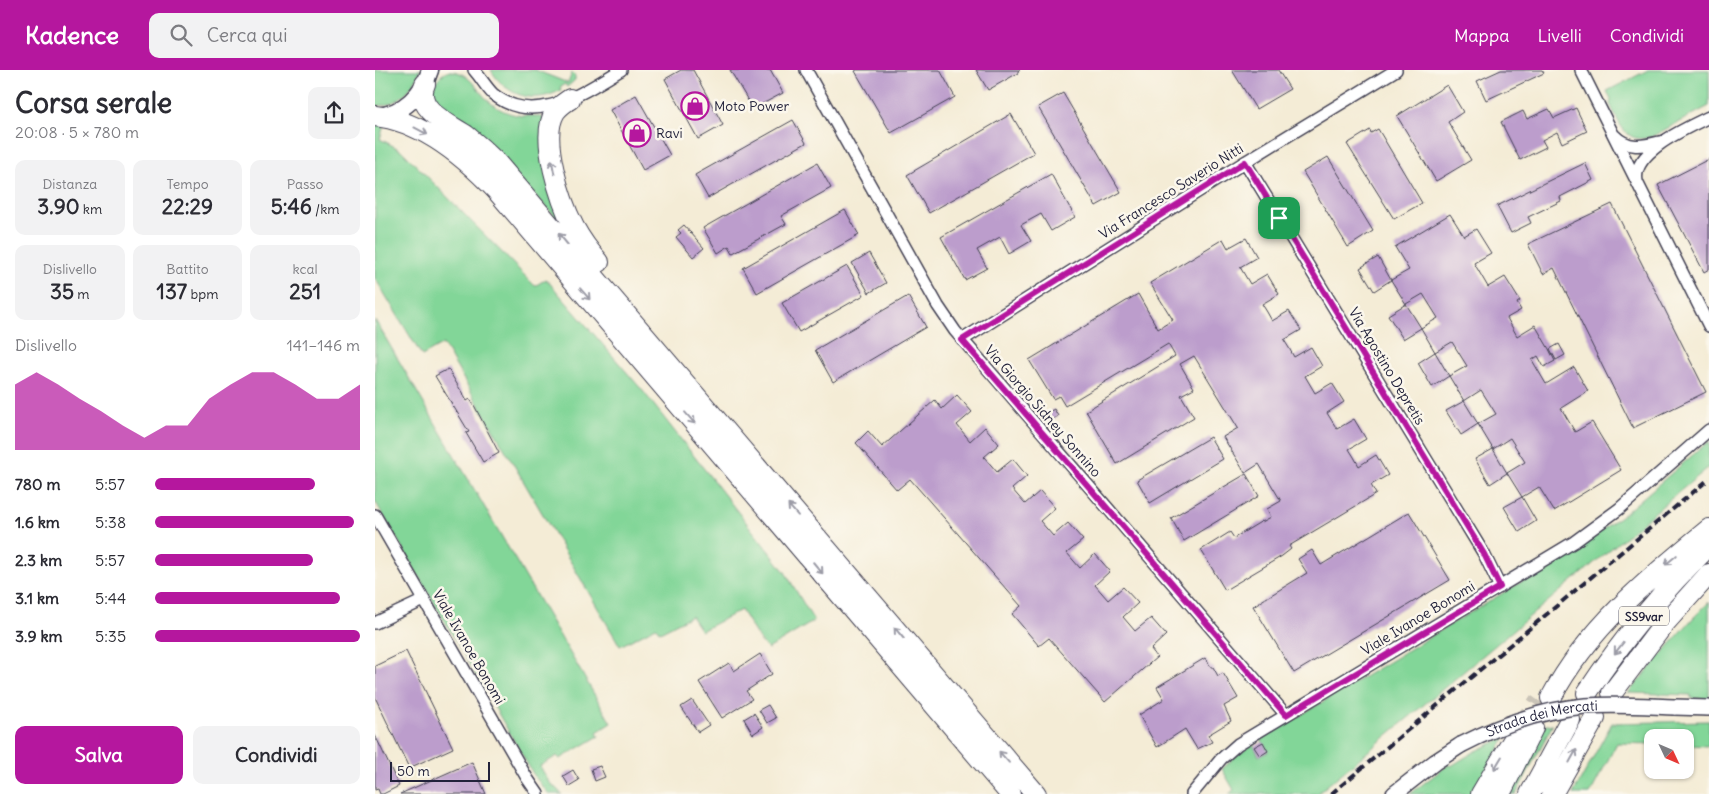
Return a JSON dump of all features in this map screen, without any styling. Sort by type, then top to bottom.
[{"type":"highway","points":[[427,77],[422,97],[429,108],[473,141],[496,162],[1036,794]]},
{"type":"highway","points":[[570,99],[554,113],[551,122],[550,139],[556,178],[565,208],[582,240],[632,301],[661,352],[675,372]]},
{"type":"highway","points":[[375,116],[401,122],[435,139],[464,160],[497,191],[1010,794]]},
{"type":"highway","points":[[1545,700],[1591,638],[1630,597],[1709,529]]},
{"type":"highway","name":"SS9var","points":[[1587,693],[1614,655],[1669,587],[1709,546]]},
{"type":"highway","name":"SS9var","points":[[1709,574],[1664,624],[1612,693],[1631,676],[1696,604],[1709,593]]},
{"type":"highway","points":[[1552,794],[1595,718]]},
{"type":"highway","points":[[1530,794],[1570,720]]},
{"type":"highway","points":[[1481,794],[1525,731],[1500,794]]},
{"type":"main road","points":[[375,116],[389,114],[401,109],[416,96],[427,77]]},
{"type":"street","points":[[427,77],[439,70]]},
{"type":"street","points":[[474,70],[490,91],[502,100],[526,108],[541,108],[570,99],[621,70]]},
{"type":"street","name":"Via Giorgio Sidney Sonnino","points":[[806,70],[934,299],[962,340],[1286,715]]},
{"type":"street","name":"Via Francesco Saverio Nitti","points":[[962,340],[1245,162],[1396,70]]},
{"type":"street","points":[[1581,70],[1709,326]]},
{"type":"street","points":[[1610,129],[1619,140],[1633,146],[1643,146],[1665,140],[1709,117]]},
{"type":"street","points":[[1639,186],[1636,175],[1639,164],[1665,140]]},
{"type":"street","name":"Via Agostino Depretis","points":[[1245,162],[1484,554],[1500,587]]},
{"type":"street","name":"Viale Ivanoe Bonomi","points":[[1192,794],[1216,764],[1231,749],[1596,527],[1645,487],[1709,430]]},
{"type":"street","name":"Viale Ivanoe Bonomi","points":[[375,515],[538,794]]},
{"type":"street","points":[[375,623],[424,600]]},
{"type":"street","name":"Strada dei Mercati","points":[[1394,794],[1435,762],[1461,745],[1506,724],[1533,715],[1562,709],[1609,705],[1709,708]]},
{"type":"green space","points":[[375,70],[420,70],[413,84],[403,96],[390,103],[375,106]]},
{"type":"green space","points":[[491,70],[535,70],[568,83],[572,73],[575,76],[575,80],[567,87],[565,84],[560,87],[561,90],[551,95],[531,97],[513,92],[504,86]]},
{"type":"green space","points":[[1648,70],[1709,70],[1709,106],[1651,137],[1642,139],[1629,135],[1620,124],[1610,104],[1611,100],[1607,91]]},
{"type":"green space","points":[[450,71],[457,72],[469,79],[499,109],[515,115],[543,118],[561,222],[460,120],[436,101],[433,90],[435,84],[441,76]]},
{"type":"green space","points":[[375,125],[384,125],[380,139],[401,150],[535,286],[546,279],[643,391],[785,572],[814,621],[768,649],[759,639],[741,610],[701,631],[691,616],[660,632],[656,627],[620,646],[443,344],[422,356],[375,278]]},
{"type":"green space","points":[[375,320],[611,723],[597,732],[599,736],[560,759],[557,756],[540,766],[549,782],[562,794],[549,794],[535,777],[375,501]]},
{"type":"green space","points":[[1709,441],[1709,467],[1317,794],[1229,794],[1234,790],[1222,769],[1235,757],[1253,744],[1259,756],[1268,752],[1261,739],[1574,550],[1625,513]]},
{"type":"green space","points":[[1709,602],[1709,699],[1691,698],[1691,695],[1628,693],[1694,617]]},
{"type":"green space","points":[[1709,721],[1709,746],[1694,745],[1694,729],[1644,729],[1644,744],[1617,743],[1590,794],[1573,794],[1612,723]]},
{"type":"green space","points":[[1553,724],[1516,794],[1507,794],[1542,726]]},
{"type":"green space","points":[[1506,737],[1473,794],[1410,794],[1449,764],[1451,766],[1474,752]]},
{"type":"building","points":[[681,70],[693,70],[723,125],[698,139],[665,79]]},
{"type":"building","points":[[730,70],[770,70],[783,93],[753,109]]},
{"type":"building","points":[[940,70],[955,97],[891,133],[855,71]]},
{"type":"building","points":[[976,70],[1020,70],[988,90]]},
{"type":"building","points":[[1232,70],[1278,70],[1290,89],[1256,109]]},
{"type":"building","points":[[1501,70],[1542,70],[1544,73],[1486,100],[1477,81]]},
{"type":"building","points":[[1447,85],[1463,112],[1448,122],[1471,160],[1436,181],[1397,116]]},
{"type":"building","points":[[1063,93],[1121,192],[1096,206],[1038,107]]},
{"type":"building","points":[[636,95],[670,155],[643,170],[610,110]]},
{"type":"building","points":[[1576,108],[1587,131],[1562,143],[1557,132],[1542,140],[1546,147],[1520,160],[1501,122],[1523,111],[1527,119],[1549,109],[1554,118]]},
{"type":"building","points":[[1011,114],[1034,153],[929,213],[907,175]]},
{"type":"building","points":[[793,120],[806,143],[708,198],[695,175]]},
{"type":"building","points":[[1378,129],[1422,203],[1394,219],[1347,144],[1370,130],[1371,133]]},
{"type":"building","points":[[1328,157],[1373,231],[1348,247],[1303,172]]},
{"type":"building","points":[[1709,159],[1709,269],[1704,272],[1658,185]]},
{"type":"building","points":[[817,163],[831,188],[781,216],[786,224],[733,253],[729,246],[718,253],[703,228]]},
{"type":"building","points":[[1585,163],[1593,180],[1560,197],[1561,201],[1528,217],[1531,223],[1511,233],[1497,206]]},
{"type":"building","points":[[1051,174],[1075,217],[1051,231],[1041,214],[1021,225],[1031,241],[1009,254],[1000,237],[977,250],[987,268],[965,280],[941,237]]},
{"type":"building","points":[[1612,204],[1706,392],[1633,428],[1554,268],[1543,274],[1528,244]]},
{"type":"building","points":[[845,210],[859,235],[757,293],[743,268]]},
{"type":"building","points":[[1450,214],[1464,236],[1476,229],[1491,253],[1474,263],[1488,287],[1505,277],[1520,301],[1517,303],[1521,310],[1507,318],[1517,336],[1535,325],[1549,349],[1555,361],[1544,367],[1538,356],[1532,360],[1546,384],[1574,367],[1588,391],[1561,408],[1575,432],[1592,422],[1621,470],[1554,511],[1539,487],[1522,497],[1507,473],[1525,462],[1510,438],[1493,449],[1478,424],[1496,414],[1481,390],[1464,401],[1449,376],[1467,366],[1452,342],[1435,352],[1421,328],[1438,318],[1423,294],[1406,304],[1391,280],[1409,270],[1395,247]]},
{"type":"building","points":[[684,225],[704,248],[693,257],[676,237],[681,233],[678,230]]},
{"type":"building","points":[[1246,238],[1257,257],[1240,267],[1250,284],[1267,274],[1279,294],[1262,304],[1272,321],[1289,311],[1301,330],[1284,340],[1294,357],[1311,347],[1322,366],[1305,376],[1315,393],[1332,383],[1344,402],[1327,413],[1337,429],[1354,419],[1366,439],[1349,449],[1359,466],[1376,455],[1388,475],[1371,485],[1376,494],[1289,546],[1291,549],[1282,556],[1225,590],[1201,550],[1230,532],[1234,538],[1271,517],[1267,509],[1281,501],[1259,464],[1245,473],[1223,437],[1238,428],[1194,356],[1180,364],[1194,388],[1181,395],[1194,417],[1117,464],[1086,411],[1175,356],[1168,344],[1065,406],[1059,396],[1053,399],[1029,360],[1138,294],[1158,329],[1173,320],[1150,283],[1223,239],[1228,248]]},
{"type":"building","points":[[869,253],[886,283],[869,293],[852,263]]},
{"type":"building","points":[[1378,257],[1391,280],[1374,291],[1360,268]]},
{"type":"building","points":[[847,266],[864,295],[799,332],[782,303]]},
{"type":"building","points":[[908,296],[926,327],[833,382],[815,350]]},
{"type":"building","points":[[1406,304],[1421,328],[1403,339],[1388,315]]},
{"type":"building","points":[[1559,344],[1565,355],[1556,360],[1550,349]]},
{"type":"building","points":[[1435,352],[1449,376],[1432,387],[1418,363]]},
{"type":"building","points":[[448,369],[467,401],[470,399],[475,407],[499,453],[483,462],[466,433],[469,432],[435,376]]},
{"type":"building","points":[[957,395],[972,412],[957,425],[970,441],[985,427],[999,444],[984,457],[997,472],[1013,459],[1027,476],[1012,489],[1018,496],[1025,504],[1040,491],[1055,508],[1040,521],[1053,536],[1068,523],[1083,540],[1067,553],[1080,568],[1095,554],[1110,571],[1095,585],[1108,600],[1123,587],[1138,603],[1123,617],[1135,631],[1151,618],[1166,635],[1151,649],[1157,657],[1105,702],[1049,638],[1039,646],[1012,614],[1021,606],[910,479],[897,490],[856,443],[868,431],[882,447],[935,400],[942,409]]},
{"type":"building","points":[[1464,401],[1478,424],[1461,435],[1446,411]]},
{"type":"building","points":[[1054,409],[1058,416],[1046,423],[1042,416]]},
{"type":"building","points":[[1210,437],[1223,459],[1150,503],[1137,480]]},
{"type":"building","points":[[1493,449],[1507,473],[1490,484],[1475,459]]},
{"type":"building","points":[[1246,474],[1259,496],[1184,541],[1171,518]]},
{"type":"building","points":[[1522,497],[1536,521],[1519,532],[1504,507]]},
{"type":"building","points":[[1409,512],[1450,580],[1294,673],[1253,606],[1307,573],[1298,559],[1312,550],[1321,565]]},
{"type":"building","points":[[406,651],[453,748],[409,768],[375,697],[375,666]]},
{"type":"building","points":[[760,654],[772,674],[746,691],[752,699],[722,718],[699,682],[729,663],[734,671]]},
{"type":"building","points":[[1205,658],[1218,676],[1223,673],[1238,698],[1224,706],[1231,721],[1208,735],[1212,742],[1197,749],[1185,729],[1157,747],[1139,715],[1164,699],[1157,687]]},
{"type":"building","points":[[692,700],[709,725],[698,732],[681,707]]},
{"type":"building","points":[[768,705],[776,718],[767,723],[759,710]]},
{"type":"building","points":[[754,713],[763,727],[753,734],[744,719]]},
{"type":"building","points":[[375,735],[399,786],[383,794],[380,794],[378,789],[375,790]]},
{"type":"building","points":[[1263,742],[1268,751],[1260,756],[1254,747]]},
{"type":"building","points":[[472,762],[486,794],[400,794]]},
{"type":"building","points":[[600,766],[605,777],[595,781],[591,769]]},
{"type":"building","points":[[573,770],[579,780],[569,786],[563,776]]},
{"type":"tunnel","points":[[1519,730],[1539,701]]},
{"type":"railway","points":[[1331,794],[1709,479]]},
{"type":"place","name":"Moto Power","points":[[695,106]]},
{"type":"place","name":"Ravi","points":[[637,133]]},
{"type":"route","points":[[1245,162],[1279,218],[1484,554],[1500,587],[1286,715],[962,340],[1245,162]]}]
